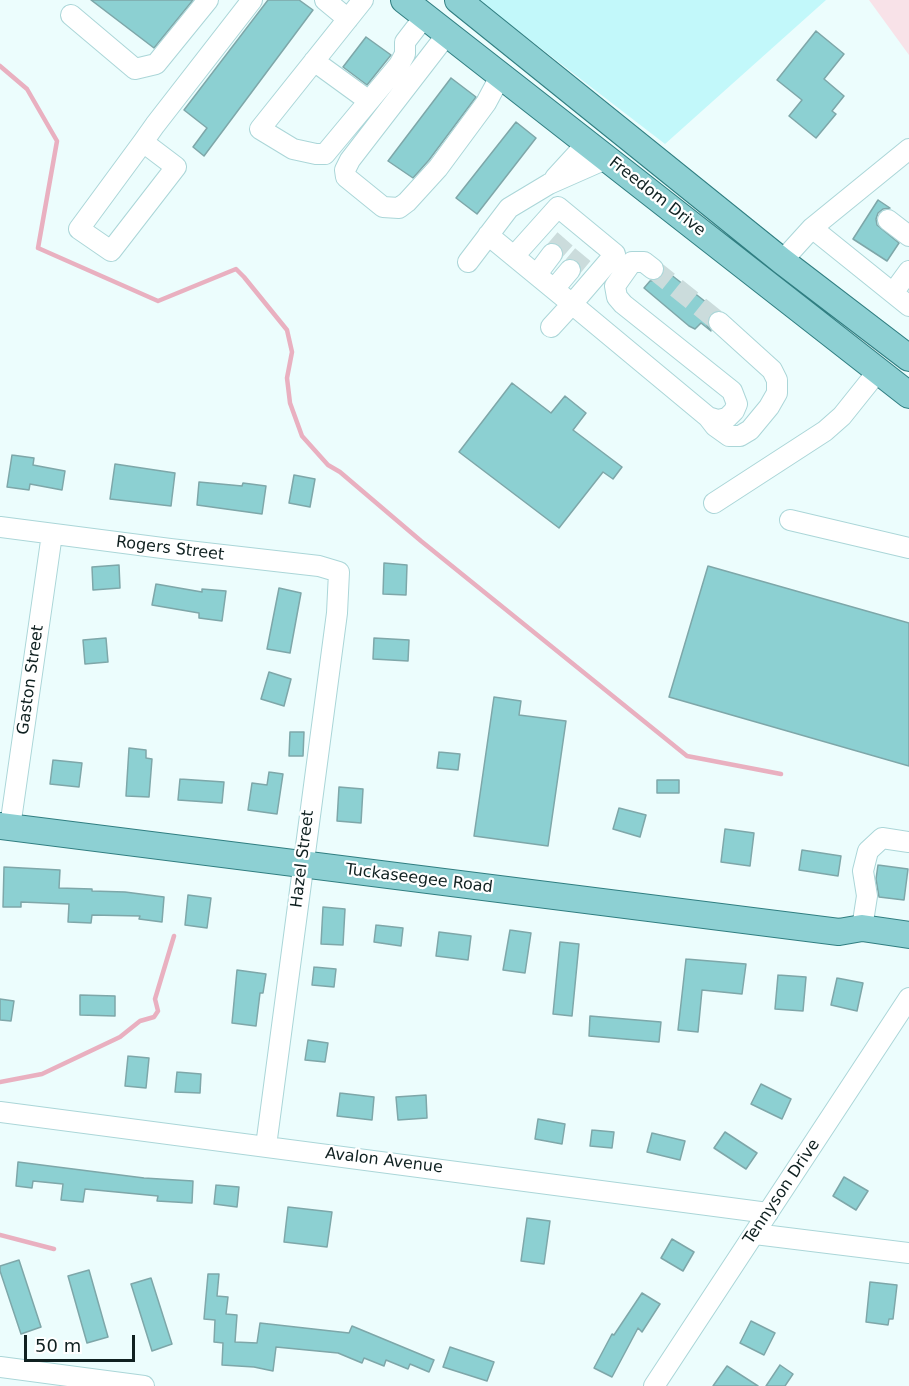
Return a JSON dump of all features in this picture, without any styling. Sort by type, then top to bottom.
[{"type":"main road","name":"Freedom Drive","points":[[404,0],[909,395]]},
{"type":"main road","name":"Freedom Drive","points":[[458,0],[782,261],[909,358]]},
{"type":"main road","points":[[588,142],[607,119]]},
{"type":"main road","name":"Tuckaseegee Road","points":[[5,826],[302,864],[850,930],[909,935]]},
{"type":"main road","name":"Tuckaseegee Road","points":[[850,930],[857,941],[909,950]]},
{"type":"street","points":[[70,15],[135,69],[156,64],[208,0]]},
{"type":"street","points":[[142,142],[176,166],[111,251],[79,229],[142,142],[252,0]]},
{"type":"street","points":[[325,0],[348,19]]},
{"type":"street","points":[[363,0],[260,129],[293,149],[325,154],[399,66],[405,54],[405,42],[425,16]]},
{"type":"street","points":[[448,33],[350,160],[345,170],[346,177],[383,207],[399,208],[438,168],[486,103],[501,75]]},
{"type":"street","points":[[314,61],[369,101]]},
{"type":"street","points":[[549,184],[588,142]]},
{"type":"street","points":[[782,261],[812,228],[909,149]]},
{"type":"street","points":[[468,262],[509,208],[549,184],[608,158]]},
{"type":"street","points":[[515,255],[558,207],[575,228],[593,242],[615,254],[551,327]]},
{"type":"street","points":[[888,220],[909,236]]},
{"type":"street","points":[[812,228],[909,306]]},
{"type":"street","points":[[489,235],[716,426],[729,436],[740,436],[769,407],[777,393],[777,380],[772,370],[719,322]]},
{"type":"street","points":[[537,274],[552,254]]},
{"type":"street","points":[[653,269],[644,262],[632,262],[615,286],[617,297],[732,391],[737,404],[734,411],[726,418],[718,420],[708,417]]},
{"type":"street","points":[[555,289],[570,270]]},
{"type":"street","points":[[893,293],[909,271]]},
{"type":"street","points":[[714,503],[825,431],[842,416],[878,371]]},
{"type":"street","points":[[790,520],[909,548]]},
{"type":"street","name":"Rogers Street","points":[[0,527],[319,566],[339,572]]},
{"type":"street","name":"Gaston Street","points":[[5,826],[52,534]]},
{"type":"street","name":"Hazel Street","points":[[266,1146],[337,613],[339,572]]},
{"type":"street","points":[[850,930],[867,896],[863,871],[868,851],[882,838],[909,842]]},
{"type":"street","name":"Tennyson Drive","points":[[654,1386],[909,998]]},
{"type":"street","name":"Avalon Avenue","points":[[0,1112],[768,1213]]},
{"type":"street","points":[[755,1234],[909,1253]]},
{"type":"street","points":[[0,1367],[36,1379],[144,1386]]},
{"type":"shaded area","points":[[478,0],[826,0],[665,144]]},
{"type":"shaded area","points":[[869,0],[909,0],[909,55]]},
{"type":"building","points":[[91,0],[193,0],[154,48]]},
{"type":"building","points":[[268,0],[299,0],[313,10],[204,156],[193,147],[207,128],[184,110]]},
{"type":"building","points":[[816,31],[844,54],[824,79],[844,96],[832,111],[836,114],[816,138],[789,116],[802,100],[777,80]]},
{"type":"building","points":[[366,37],[391,55],[367,85],[343,67]]},
{"type":"building","points":[[451,78],[476,97],[413,178],[388,161]]},
{"type":"building","points":[[516,122],[536,138],[477,214],[456,198]]},
{"type":"building","points":[[878,200],[890,208],[878,213],[877,225],[899,243],[887,261],[853,239]]},
{"type":"building","points":[[665,270],[716,310],[707,319],[707,325],[711,331],[701,323],[695,329],[689,326],[644,288],[650,281],[662,277]]},
{"type":"building","points":[[512,383],[551,413],[565,396],[586,413],[573,430],[622,467],[613,479],[603,472],[559,528],[459,452]]},
{"type":"building","points":[[12,455],[34,458],[33,465],[65,471],[62,490],[30,484],[29,490],[7,487]]},
{"type":"building","points":[[115,464],[175,473],[171,506],[110,499]]},
{"type":"building","points":[[294,475],[315,479],[310,507],[289,503]]},
{"type":"building","points":[[199,482],[266,486],[262,514],[197,505]]},
{"type":"building","points":[[384,563],[407,565],[406,595],[383,594]]},
{"type":"building","points":[[119,565],[120,588],[93,590],[92,567]]},
{"type":"building","points":[[708,566],[909,623],[909,766],[669,697]]},
{"type":"building","points":[[156,584],[202,592],[202,589],[226,591],[222,621],[199,618],[199,613],[152,605]]},
{"type":"building","points":[[279,588],[301,593],[290,653],[267,649]]},
{"type":"building","points":[[106,638],[108,662],[85,664],[83,640]]},
{"type":"building","points":[[374,638],[409,640],[408,661],[373,659]]},
{"type":"building","points":[[269,672],[291,679],[284,706],[261,699]]},
{"type":"building","points":[[494,697],[521,701],[519,715],[566,721],[548,846],[474,836]]},
{"type":"building","points":[[290,732],[304,732],[303,756],[289,756]]},
{"type":"building","points":[[129,748],[146,750],[146,758],[152,759],[149,797],[126,796]]},
{"type":"building","points":[[439,752],[460,754],[458,770],[437,768]]},
{"type":"building","points":[[53,760],[82,763],[79,787],[50,784]]},
{"type":"building","points":[[269,772],[283,774],[277,814],[248,810],[252,783],[267,785]]},
{"type":"building","points":[[180,779],[224,782],[222,803],[178,800]]},
{"type":"building","points":[[657,780],[679,780],[679,793],[657,793]]},
{"type":"building","points":[[339,787],[363,789],[361,823],[337,821]]},
{"type":"building","points":[[619,808],[646,815],[640,837],[613,829]]},
{"type":"building","points":[[725,829],[754,833],[750,866],[721,862]]},
{"type":"building","points":[[802,850],[841,856],[838,876],[799,870]]},
{"type":"building","points":[[878,865],[908,869],[904,900],[879,897],[876,879]]},
{"type":"building","points":[[4,867],[60,870],[59,888],[92,889],[92,891],[164,897],[162,922],[139,919],[140,916],[92,915],[91,923],[68,922],[69,904],[21,902],[21,907],[3,907]]},
{"type":"building","points":[[188,895],[211,898],[207,928],[185,925]]},
{"type":"building","points":[[323,907],[345,909],[343,945],[321,944]]},
{"type":"building","points":[[376,925],[403,928],[401,946],[374,942]]},
{"type":"building","points":[[510,930],[531,933],[525,973],[503,970]]},
{"type":"building","points":[[439,932],[471,936],[468,960],[436,956]]},
{"type":"building","points":[[560,942],[579,944],[572,1016],[553,1014]]},
{"type":"building","points":[[686,959],[746,964],[742,994],[702,990],[698,1032],[678,1030]]},
{"type":"building","points":[[314,967],[336,969],[334,987],[312,985]]},
{"type":"building","points":[[237,970],[266,974],[263,993],[260,993],[256,1026],[232,1023]]},
{"type":"building","points":[[778,975],[806,977],[803,1011],[775,1009]]},
{"type":"building","points":[[837,978],[863,983],[857,1011],[831,1005]]},
{"type":"building","points":[[80,995],[115,996],[115,1016],[80,1015]]},
{"type":"building","points":[[0,999],[14,1001],[11,1021],[0,1020]]},
{"type":"building","points":[[590,1016],[661,1022],[659,1042],[589,1036]]},
{"type":"building","points":[[308,1040],[328,1043],[325,1062],[305,1060]]},
{"type":"building","points":[[128,1056],[149,1058],[146,1088],[125,1086]]},
{"type":"building","points":[[177,1072],[201,1074],[200,1093],[175,1092]]},
{"type":"building","points":[[761,1084],[791,1099],[782,1119],[751,1104]]},
{"type":"building","points":[[340,1093],[374,1097],[372,1120],[337,1116]]},
{"type":"building","points":[[426,1095],[427,1118],[398,1120],[396,1097]]},
{"type":"building","points":[[538,1119],[565,1124],[562,1144],[535,1139]]},
{"type":"building","points":[[592,1130],[614,1132],[612,1148],[590,1146]]},
{"type":"building","points":[[725,1132],[757,1153],[746,1169],[714,1148]]},
{"type":"building","points":[[652,1133],[685,1141],[680,1160],[647,1152]]},
{"type":"building","points":[[18,1162],[144,1178],[193,1181],[192,1203],[157,1201],[158,1196],[85,1189],[83,1202],[61,1200],[63,1184],[33,1181],[32,1188],[16,1186]]},
{"type":"building","points":[[844,1177],[868,1191],[856,1210],[833,1196]]},
{"type":"building","points":[[216,1185],[239,1187],[237,1207],[214,1204]]},
{"type":"building","points":[[288,1207],[332,1212],[327,1247],[284,1242]]},
{"type":"building","points":[[527,1218],[550,1221],[544,1264],[521,1261]]},
{"type":"building","points":[[672,1239],[694,1252],[683,1271],[661,1258]]},
{"type":"building","points":[[19,1260],[41,1327],[21,1334],[0,1271],[0,1266]]},
{"type":"building","points":[[89,1270],[108,1337],[87,1343],[68,1276]]},
{"type":"building","points":[[208,1274],[219,1274],[217,1296],[228,1297],[226,1314],[237,1315],[235,1342],[257,1343],[260,1323],[349,1333],[352,1326],[434,1360],[429,1372],[410,1364],[408,1369],[386,1360],[384,1366],[364,1358],[362,1363],[338,1353],[276,1347],[273,1371],[222,1365],[223,1343],[214,1342],[215,1320],[204,1319]]},
{"type":"building","points":[[151,1278],[172,1344],[152,1351],[131,1284]]},
{"type":"building","points":[[870,1282],[897,1285],[893,1319],[889,1319],[888,1325],[866,1322]]},
{"type":"building","points":[[642,1293],[660,1304],[642,1332],[638,1328],[612,1377],[594,1368],[612,1334],[614,1335]]},
{"type":"building","points":[[751,1321],[775,1333],[764,1355],[740,1343]]},
{"type":"building","points":[[450,1347],[494,1362],[487,1381],[443,1367]]},
{"type":"building","points":[[780,1365],[793,1374],[785,1386],[766,1386]]},
{"type":"building","points":[[727,1366],[758,1386],[713,1386]]},
{"type":"waterway","points":[[0,66],[27,89],[57,141],[38,248],[158,301],[236,269],[287,330],[292,352],[287,378],[290,403],[302,436],[328,465],[340,472],[421,541],[687,756],[781,774]]},
{"type":"waterway","points":[[0,1082],[42,1074],[120,1037],[140,1021],[154,1017],[158,1011],[155,999],[174,936]]},
{"type":"waterway","points":[[0,1235],[54,1249]]},
{"type":"tunnel","points":[[552,254],[571,232]]},
{"type":"tunnel","points":[[570,270],[590,246]]},
{"type":"tunnel","points":[[653,269],[719,322]]}]
